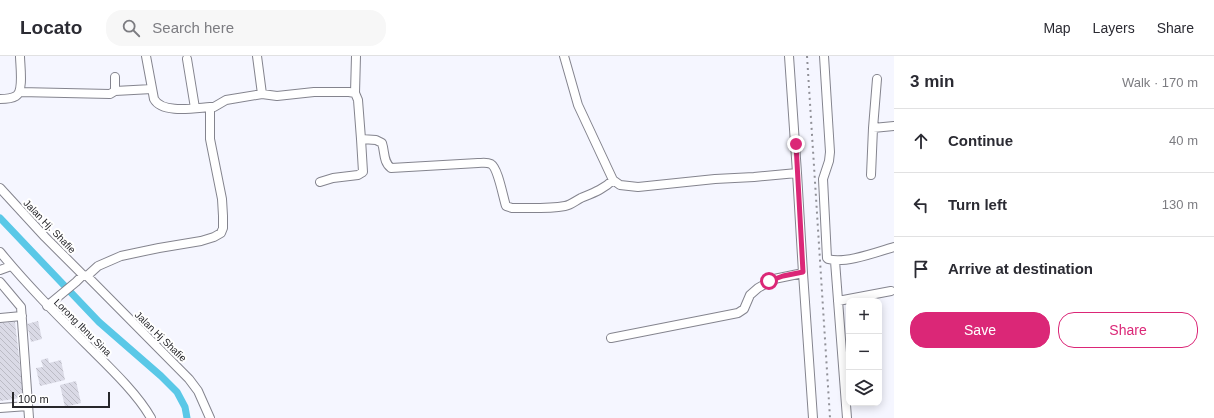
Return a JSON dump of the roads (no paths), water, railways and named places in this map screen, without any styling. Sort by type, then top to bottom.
[{"type":"street","points":[[0,99],[17,96],[20,92],[20,56]]},
{"type":"street","points":[[146,56],[152,90],[156,102],[164,107],[179,109],[210,107],[233,99],[262,94],[277,96],[314,92],[355,93]]},
{"type":"street","points":[[257,56],[262,94]]},
{"type":"street","points":[[320,182],[333,178],[358,175],[363,172],[358,100],[355,93],[356,56]]},
{"type":"street","points":[[564,56],[578,105],[613,180],[620,186],[638,187],[715,179],[797,173]]},
{"type":"street","points":[[789,56],[813,418]]},
{"type":"street","points":[[824,56],[830,152],[829,161],[823,178],[828,260],[835,261],[894,247]]},
{"type":"street","points":[[188,59],[195,108]]},
{"type":"street","points":[[115,91],[116,77]]},
{"type":"street","points":[[871,175],[877,79]]},
{"type":"street","points":[[20,92],[110,94],[115,91],[152,90]]},
{"type":"street","points":[[50,303],[98,266],[121,256],[201,241],[214,238],[220,234],[223,228],[222,199],[210,139],[210,107]]},
{"type":"street","points":[[873,128],[894,126]]},
{"type":"street","points":[[361,139],[376,140],[382,143],[386,162],[391,168],[478,163],[490,164],[496,172],[506,206],[512,208],[559,207],[571,204],[581,198],[595,193],[613,180]]},
{"type":"street","name":"Jalan Hj. Shafie","points":[[0,188],[45,237],[85,275]]},
{"type":"street","name":"Lorong Ibnu Sina","points":[[0,252],[30,288],[50,303],[109,367],[152,418]]},
{"type":"street","points":[[835,261],[847,418]]},
{"type":"street","points":[[0,270],[11,266]]},
{"type":"street","points":[[611,338],[738,313],[744,309],[750,295],[758,288],[774,278],[803,272]]},
{"type":"street","name":"Jalan Hj Shafie","points":[[85,275],[189,379],[198,391],[210,418]]},
{"type":"street","points":[[0,282],[19,305],[22,316],[29,418]]},
{"type":"street","points":[[838,302],[891,291]]},
{"type":"street","points":[[0,318],[22,316]]},
{"type":"street","points":[[0,408],[28,406]]},
{"type":"waterway","points":[[0,218],[99,322],[161,376],[177,392],[185,407],[187,418]]},
{"type":"railway","points":[[807,56],[830,418]]}]
